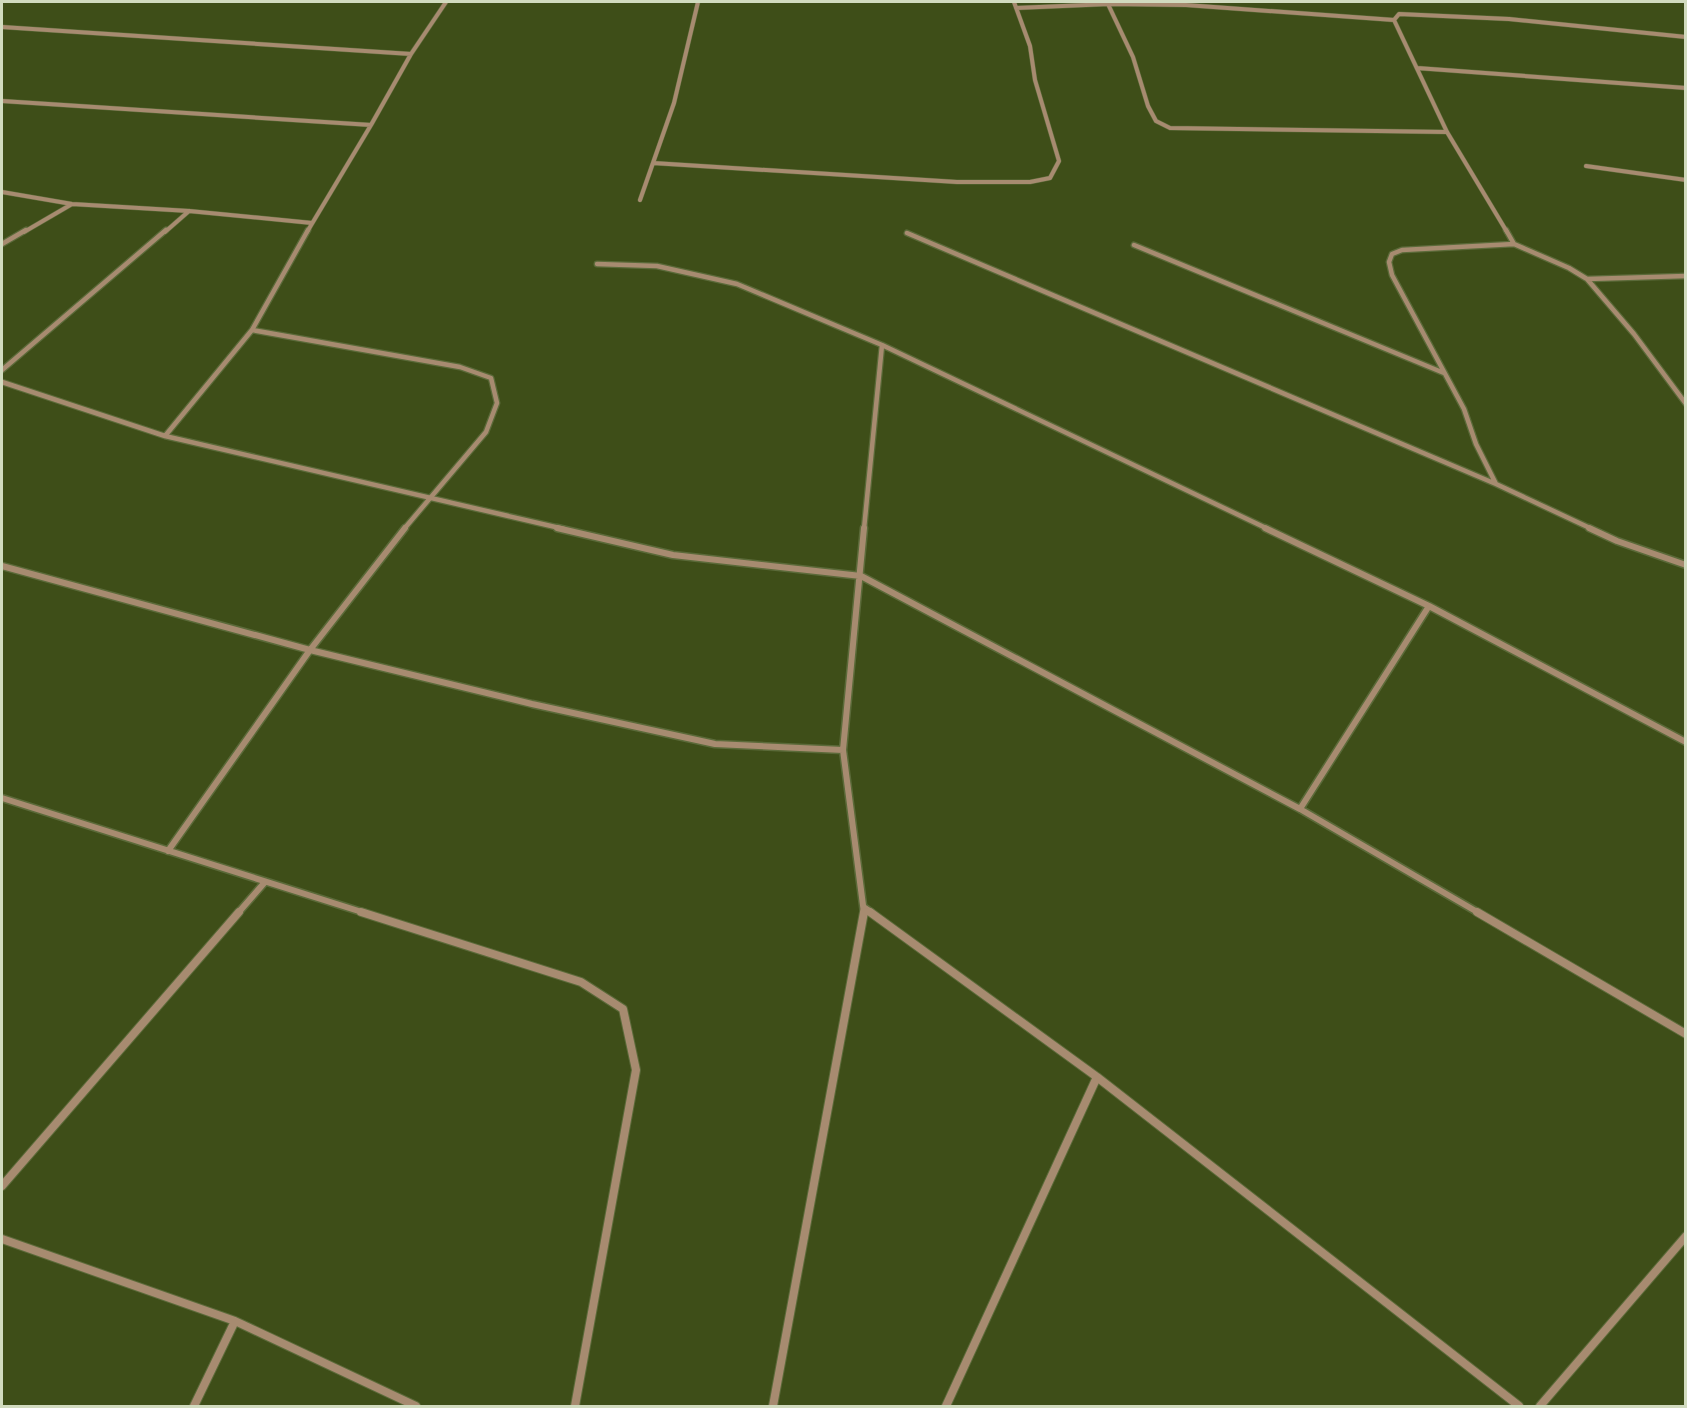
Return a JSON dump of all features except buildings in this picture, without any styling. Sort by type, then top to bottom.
[{"type":"street","points":[[165,436],[252,330],[411,54],[446,2]]},
{"type":"street","points":[[640,200],[674,103],[698,2]]},
{"type":"street","points":[[653,163],[957,182],[1030,182],[1050,178],[1059,161],[1035,80],[1030,46],[1014,2]]},
{"type":"street","points":[[1016,8],[1108,3],[1186,5],[1394,20]]},
{"type":"street","points":[[1108,3],[1133,57],[1148,106],[1156,121],[1170,128],[1447,132]]},
{"type":"street","points":[[1394,20],[1399,14],[1442,14],[1686,37]]},
{"type":"street","points":[[1394,20],[1447,132],[1514,244],[1569,268],[1587,279],[1634,334],[1686,404]]},
{"type":"street","points":[[2,27],[411,54]]},
{"type":"street","points":[[1417,68],[1686,88]]},
{"type":"street","points":[[2,101],[371,125]]},
{"type":"street","points":[[1586,166],[1686,180]]},
{"type":"street","points":[[2,192],[72,204],[189,211],[312,223]]},
{"type":"street","points":[[2,244],[72,204]]},
{"type":"street","points":[[2,370],[189,211]]},
{"type":"street","points":[[907,233],[1496,484],[1617,541],[1686,565]]},
{"type":"street","points":[[1496,484],[1476,444],[1464,409],[1392,275],[1389,262],[1392,254],[1402,250],[1514,244]]},
{"type":"street","points":[[1134,246],[1444,373]]},
{"type":"street","points":[[597,264],[657,266],[736,284],[882,345],[1429,606],[1686,742]]},
{"type":"street","points":[[1587,279],[1686,276]]},
{"type":"street","points":[[168,850],[310,650],[428,499],[486,432],[497,403],[491,378],[460,367],[252,330]]},
{"type":"street","points":[[773,1407],[865,908],[843,750],[882,345]]},
{"type":"street","points":[[2,382],[165,436],[673,555],[861,576],[1299,809],[1686,1034]]},
{"type":"street","points":[[2,566],[310,650],[532,704],[715,744],[843,750]]},
{"type":"street","points":[[1299,809],[1429,606]]},
{"type":"street","points":[[2,798],[581,982],[623,1009],[636,1070],[575,1407]]},
{"type":"street","points":[[2,1185],[265,882]]},
{"type":"street","points":[[865,908],[1097,1077],[1520,1407]]},
{"type":"street","points":[[946,1407],[1097,1077]]},
{"type":"street","points":[[1540,1407],[1686,1236]]},
{"type":"street","points":[[2,1239],[234,1321],[416,1407]]},
{"type":"street","points":[[194,1407],[234,1321]]}]
